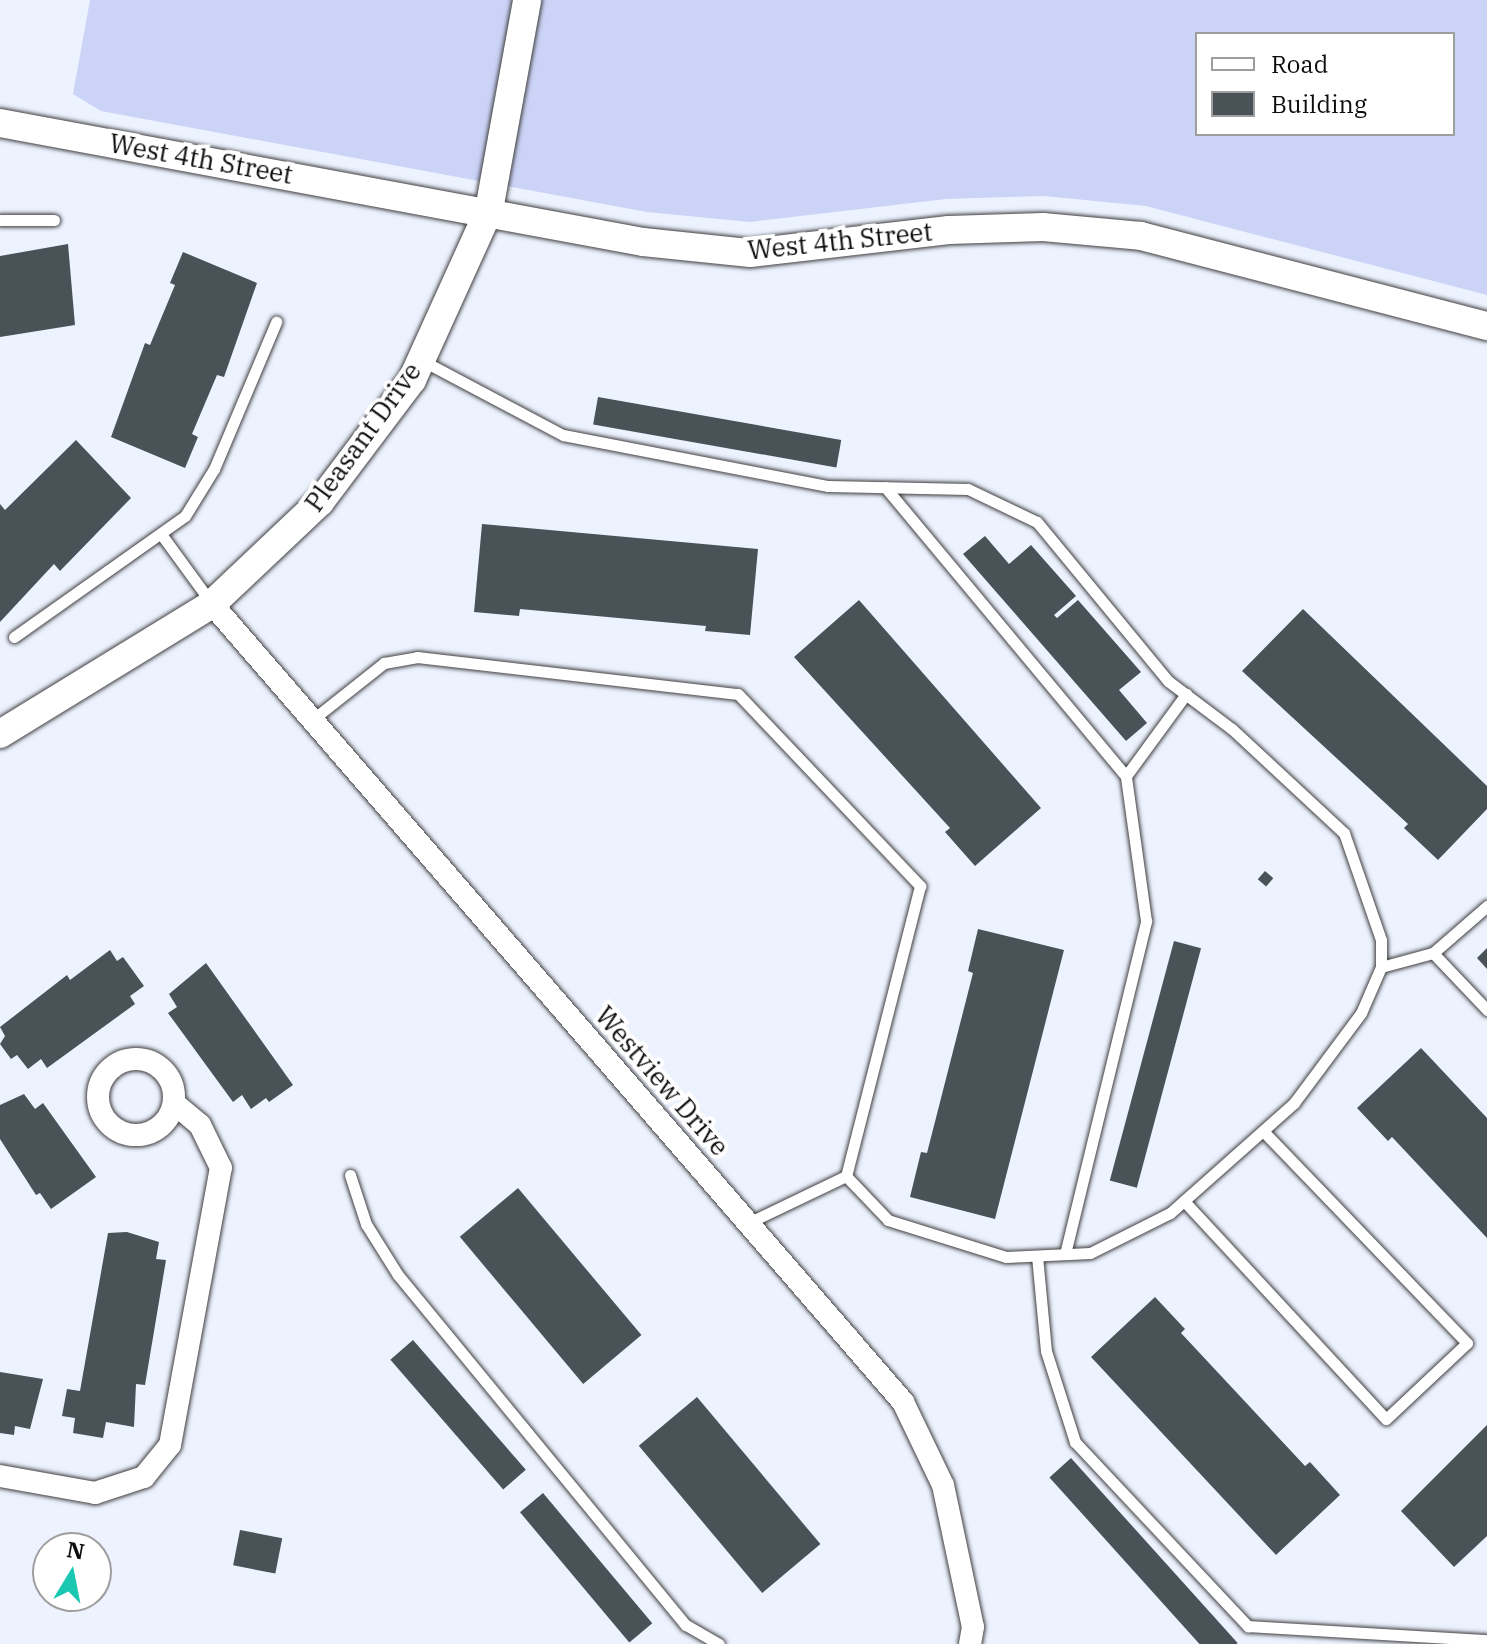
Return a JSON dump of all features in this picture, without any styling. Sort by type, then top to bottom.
[{"type":"street","name":"Pleasant Drive","points":[[0,734],[212,604],[320,502],[412,380],[489,210],[527,0]]},
{"type":"street","name":"West 4th Street","points":[[0,123],[489,210],[643,242],[750,253],[949,230],[1043,227],[1141,236],[1487,326]]},
{"type":"street","name":"Westview Drive","points":[[212,604],[903,1402],[943,1485],[973,1627],[970,1644]]},
{"type":"street","points":[[0,1476],[95,1493],[144,1477],[170,1445],[221,1168],[200,1125],[174,1103]]},
{"type":"lane","points":[[0,220],[54,220]]},
{"type":"lane","points":[[14,637],[185,516],[214,469],[276,322]]},
{"type":"lane","points":[[421,360],[563,435],[828,486],[968,489],[1037,522],[1168,681],[1232,729],[1344,833],[1381,940],[1381,967],[1353,1024],[1294,1103],[1184,1201],[1090,1253],[1006,1257],[888,1220],[846,1176]]},
{"type":"lane","points":[[885,487],[1126,776],[1146,921],[1065,1254]]},
{"type":"lane","points":[[161,534],[212,604]]},
{"type":"lane","points":[[312,720],[384,663],[417,657],[738,694],[920,886],[846,1176]]},
{"type":"lane","points":[[1126,776],[1186,694]]},
{"type":"lane","points":[[1381,967],[1433,953],[1487,906]]},
{"type":"lane","points":[[1433,953],[1487,1010]]},
{"type":"lane","points":[[1184,1201],[1386,1419],[1467,1343],[1263,1131]]},
{"type":"lane","points":[[350,1175],[366,1224],[398,1275],[686,1625],[719,1644]]},
{"type":"lane","points":[[748,1223],[846,1176]]},
{"type":"lane","points":[[1037,1256],[1046,1351],[1075,1442],[1248,1626],[1487,1640]]},
{"type":"shaded area","points":[[90,0],[1487,0],[1487,295],[1146,206],[1044,196],[946,199],[750,222],[647,212],[101,111],[73,94]]},
{"type":"building","points":[[68,244],[75,325],[0,337],[0,256]]},
{"type":"building","points":[[183,252],[257,283],[224,377],[217,375],[192,434],[198,437],[185,468],[111,437],[145,343],[150,345],[175,285],[170,283]]},
{"type":"building","points":[[598,397],[841,440],[836,467],[593,425]]},
{"type":"building","points":[[76,440],[131,498],[60,571],[54,564],[0,622],[0,504],[5,510]]},
{"type":"building","points":[[482,524],[758,549],[750,635],[705,631],[706,626],[520,609],[519,616],[474,612]]},
{"type":"building","points":[[985,536],[1009,564],[1031,545],[1076,596],[1054,615],[1057,618],[1078,600],[1141,672],[1119,690],[1147,723],[1126,741],[963,554]]},
{"type":"building","points":[[859,600],[1041,808],[975,866],[945,832],[950,828],[794,657]]},
{"type":"building","points":[[1303,609],[1487,786],[1487,809],[1438,860],[1404,828],[1408,824],[1242,671]]},
{"type":"building","points":[[1265,871],[1273,878],[1266,887],[1258,879]]},
{"type":"building","points":[[978,929],[1064,950],[995,1219],[910,1197],[921,1152],[927,1153],[973,973],[968,971]]},
{"type":"building","points":[[1174,941],[1201,948],[1137,1188],[1110,1181]]},
{"type":"building","points":[[1487,948],[1487,969],[1477,958]]},
{"type":"building","points":[[110,950],[117,961],[123,957],[144,986],[130,996],[135,1004],[47,1068],[41,1059],[28,1069],[17,1055],[11,1059],[0,1044],[5,1036],[0,1027],[67,975],[70,980]]},
{"type":"building","points":[[206,963],[293,1085],[269,1102],[266,1098],[251,1109],[242,1095],[233,1102],[168,1013],[177,1007],[169,994]]},
{"type":"building","points":[[1421,1048],[1487,1118],[1487,1238],[1392,1137],[1388,1141],[1357,1108]]},
{"type":"building","points":[[24,1094],[35,1109],[43,1103],[96,1177],[51,1209],[40,1193],[36,1195],[0,1139],[0,1105]]},
{"type":"building","points":[[518,1188],[641,1335],[583,1384],[460,1237]]},
{"type":"building","points":[[127,1232],[159,1242],[156,1259],[166,1260],[145,1385],[136,1384],[134,1427],[106,1422],[103,1438],[73,1433],[75,1418],[62,1416],[67,1389],[80,1391],[108,1233]]},
{"type":"building","points":[[1155,1297],[1185,1329],[1181,1333],[1305,1466],[1310,1462],[1340,1495],[1276,1555],[1091,1357]]},
{"type":"building","points":[[413,1340],[526,1470],[503,1489],[390,1360]]},
{"type":"building","points":[[0,1372],[43,1379],[30,1429],[15,1426],[14,1435],[0,1433]]},
{"type":"building","points":[[697,1397],[820,1544],[762,1593],[639,1446]]},
{"type":"building","points":[[1487,1425],[1487,1536],[1454,1567],[1401,1511]]},
{"type":"building","points":[[1071,1458],[1238,1643],[1199,1644],[1049,1477]]},
{"type":"building","points":[[543,1493],[652,1623],[629,1643],[520,1512]]},
{"type":"building","points":[[240,1530],[282,1538],[275,1574],[233,1565]]}]
